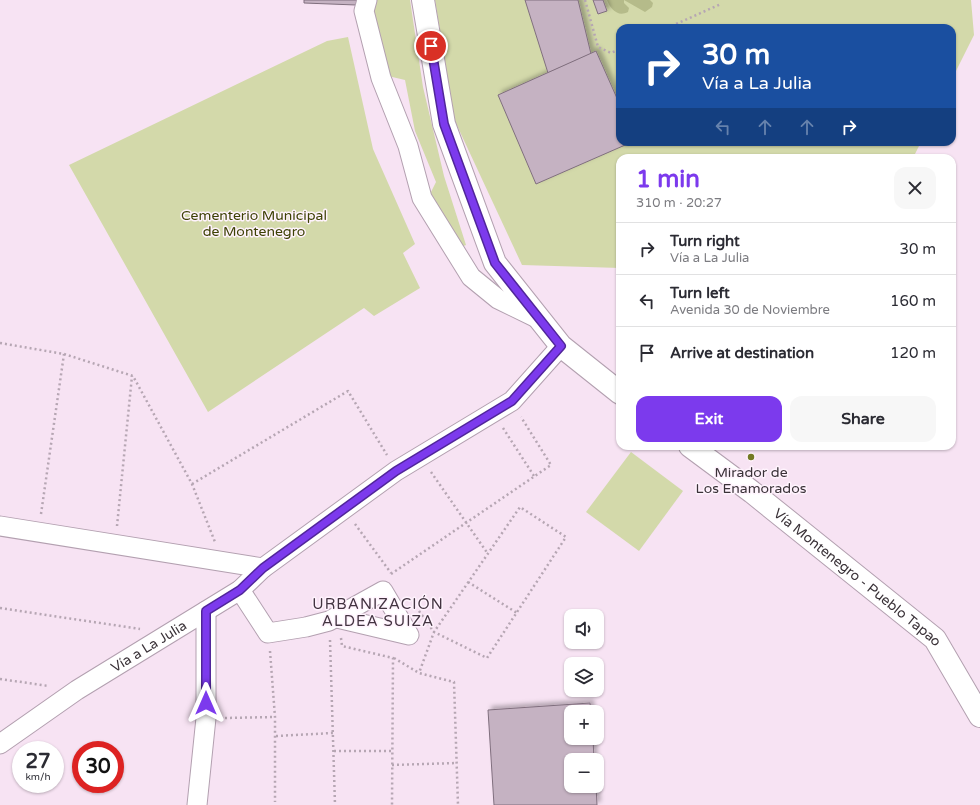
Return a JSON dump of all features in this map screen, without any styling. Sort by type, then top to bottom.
[{"type":"main road","points":[[422,0],[444,124],[495,263],[561,346],[616,390]]},
{"type":"main road","name":"Vía Montenegro - Pueblo Tapao","points":[[695,450],[752,492],[935,639],[980,716]]},
{"type":"street","points":[[367,0],[364,11],[381,78],[408,146],[422,198],[471,277],[498,299],[539,320]]},
{"type":"street","name":"Vía a La Julia","points":[[0,744],[77,690],[240,590],[263,568],[396,471],[420,455],[512,401],[561,346]]},
{"type":"street","points":[[0,526],[263,568]]},
{"type":"street","points":[[240,590],[268,632],[306,627],[333,620]]},
{"type":"street","points":[[197,805],[206,718],[206,611]]},
{"type":"path","points":[[585,0],[598,46],[611,53],[616,51]]},
{"type":"path","points":[[676,24],[721,4]]},
{"type":"path","points":[[0,343],[64,354],[132,376],[192,484],[223,561]]},
{"type":"path","points":[[39,532],[64,354]]},
{"type":"path","points":[[115,544],[132,376]]},
{"type":"path","points":[[192,484],[348,391],[396,471]]},
{"type":"path","points":[[384,578],[551,465],[512,401]]},
{"type":"path","points":[[420,455],[488,554]]},
{"type":"path","points":[[419,673],[434,632],[520,507],[566,537],[487,658]]},
{"type":"path","points":[[468,582],[516,613]]},
{"type":"path","points":[[0,608],[167,634]]},
{"type":"path","points":[[333,620],[342,646],[393,658],[419,673],[454,682],[458,805]]},
{"type":"path","points":[[333,620],[333,733],[335,805]]},
{"type":"path","points":[[268,632],[276,717],[275,802]]},
{"type":"path","points":[[392,805],[393,658]]},
{"type":"path","points":[[0,679],[77,690]]},
{"type":"path","points":[[206,718],[276,717]]},
{"type":"path","points":[[276,736],[333,733]]},
{"type":"path","points":[[334,752],[392,751]]},
{"type":"path","points":[[392,765],[456,763]]},
{"type":"green space","points":[[373,0],[410,0],[423,87],[444,176],[466,245],[459,248],[428,198],[436,182],[415,131],[405,80],[388,76],[371,6]]},
{"type":"green space","points":[[435,0],[971,0],[974,35],[956,71],[956,24],[616,24],[616,146],[919,146],[915,154],[616,154],[616,268],[522,265],[454,119]]},
{"type":"green space","name":"Cementerio Municipal de Montenegro","points":[[348,37],[373,149],[415,244],[403,253],[420,288],[374,316],[364,308],[208,412],[69,165],[327,41]]},
{"type":"green space","points":[[631,452],[683,491],[639,551],[586,512]]},
{"type":"shaded area","points":[[607,0],[624,0],[624,3],[629,8],[628,12],[621,14],[615,12]]},
{"type":"shaded area","points":[[624,0],[650,0],[653,3],[652,7],[645,12]]},
{"type":"building","points":[[304,0],[357,0],[356,5],[304,3]]},
{"type":"building","points":[[525,0],[578,0],[591,54],[548,73]]},
{"type":"building","points":[[593,0],[603,0],[607,11],[598,14]]},
{"type":"building","points":[[596,51],[616,96],[616,146],[623,146],[536,184],[498,95]]},
{"type":"building","points":[[590,703],[590,705],[564,705],[564,745],[593,745],[594,753],[564,753],[564,793],[596,793],[597,805],[494,805],[488,710]]},
{"type":"place","name":"Mirador de Los Enamorados","points":[[751,457]]},
{"type":"district","name":"URBANIZACIÓN ALDEA SUIZA","points":[[378,612]]},
{"type":"route","points":[[206,703],[206,611],[240,590],[263,568],[396,471],[420,455],[512,401],[561,346],[495,263],[444,124],[431,46]]}]
